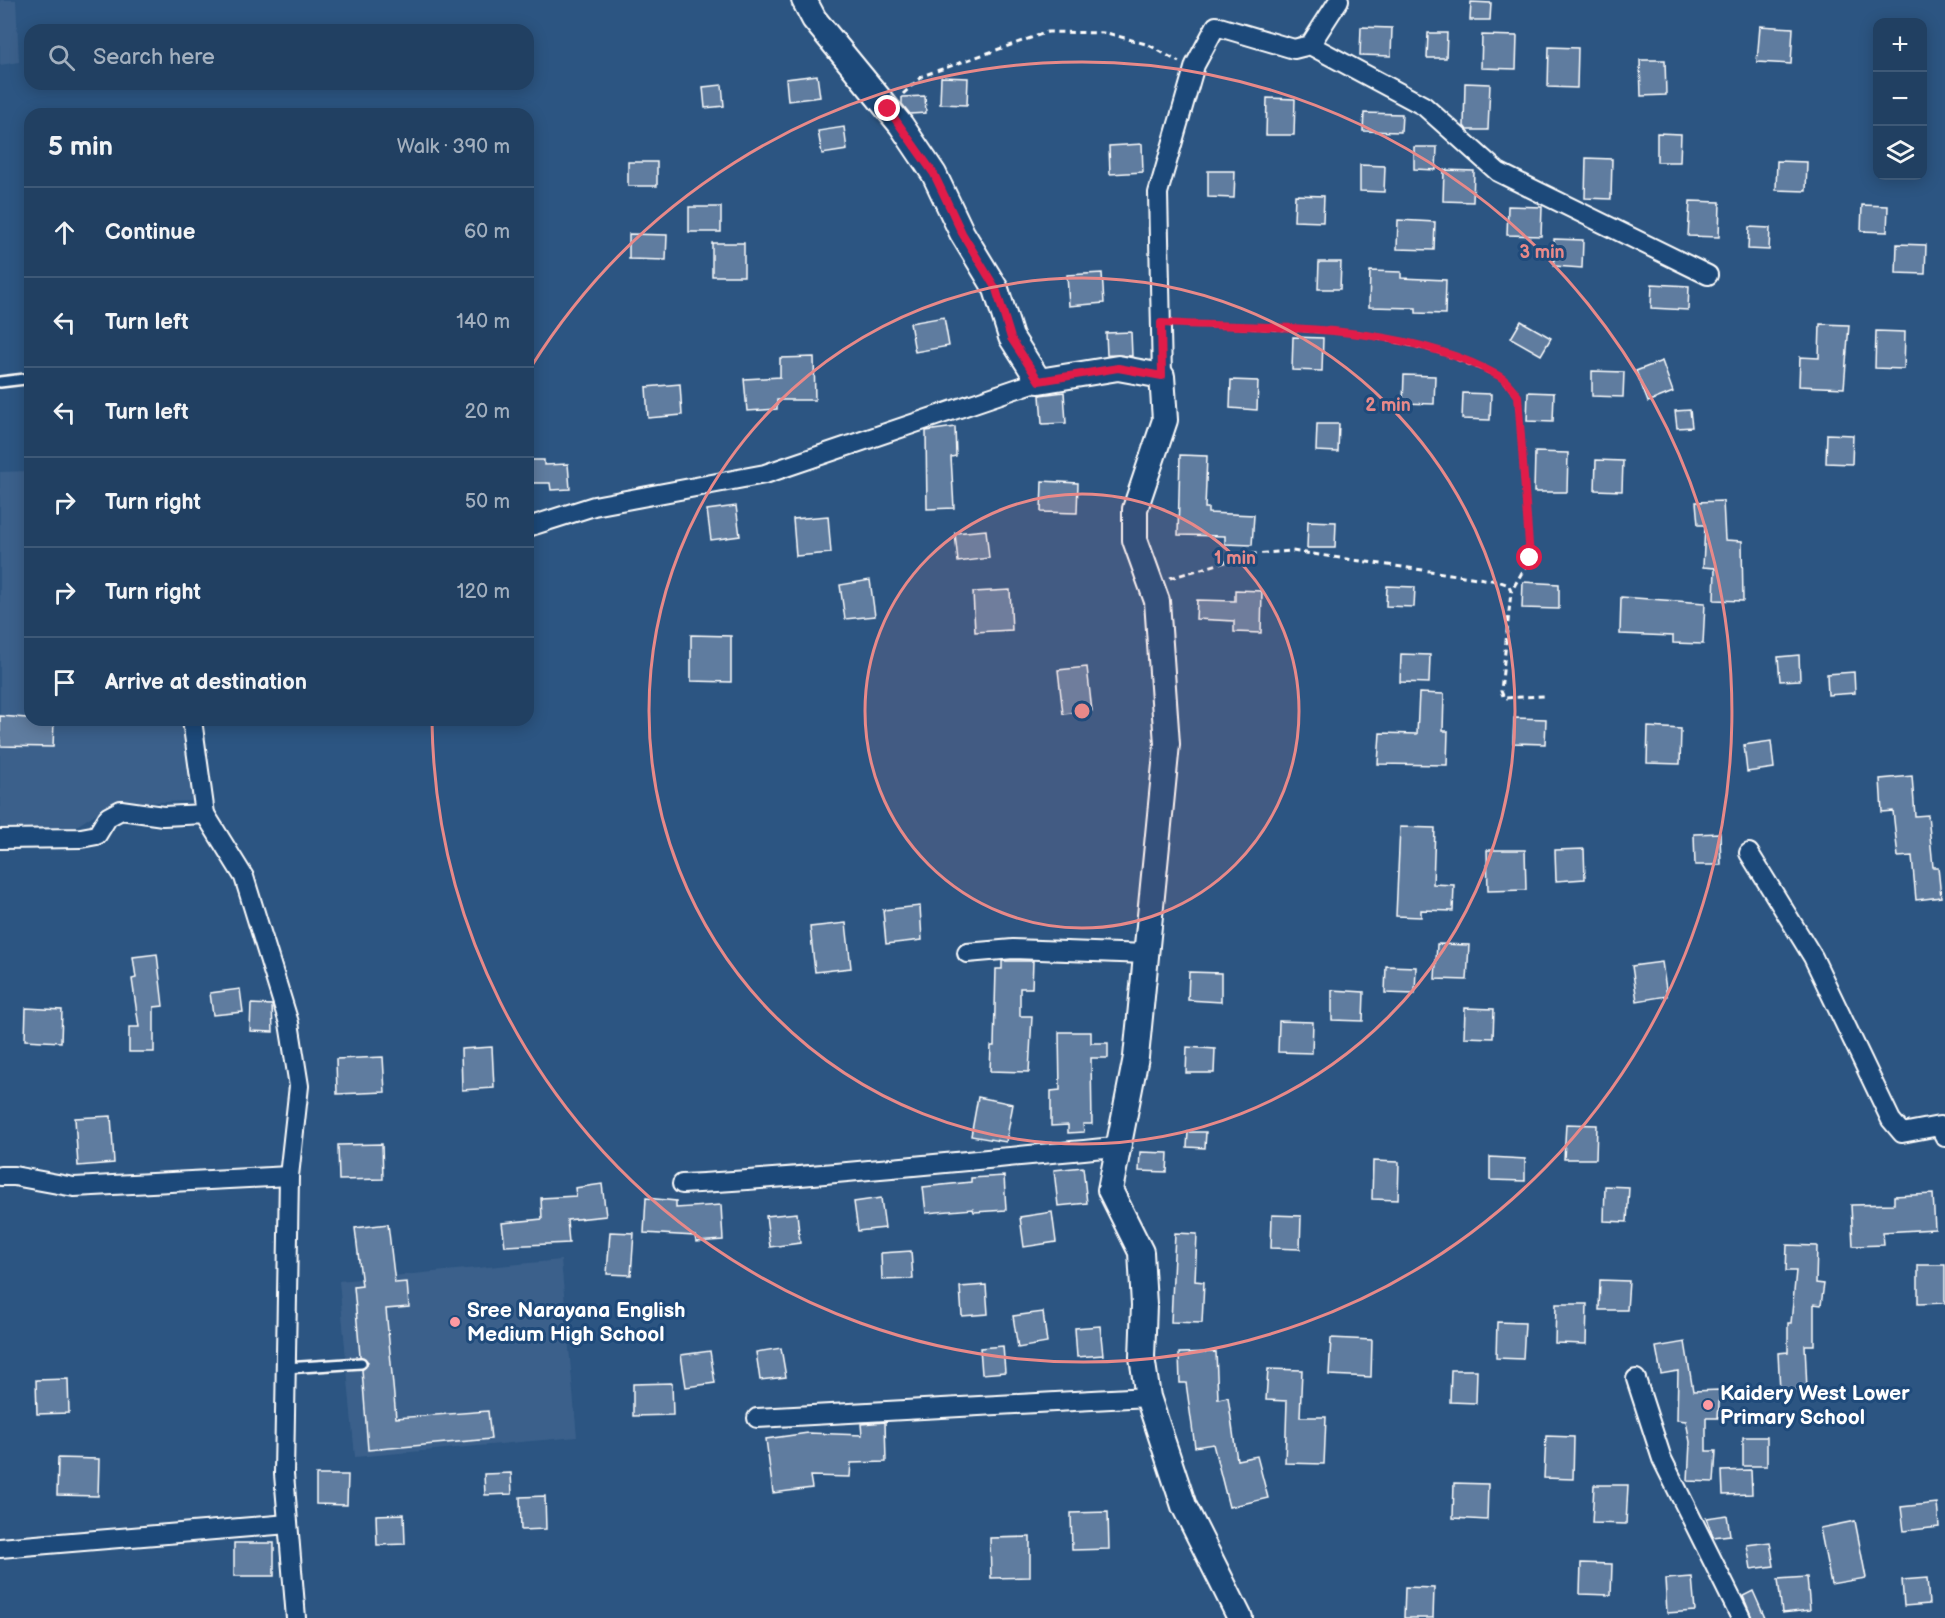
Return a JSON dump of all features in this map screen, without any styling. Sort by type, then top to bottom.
[{"type":"street","points":[[804,0],[814,19],[888,109],[934,174],[962,233],[996,289],[1011,338],[1039,381]]},
{"type":"street","points":[[1310,45],[1339,0]]},
{"type":"street","points":[[1240,1618],[1184,1506],[1148,1397],[1142,1357],[1144,1305],[1141,1252],[1110,1190],[1116,1148],[1136,1057],[1167,744],[1157,601],[1135,540],[1135,510],[1165,420],[1158,193],[1194,70],[1216,26],[1294,49],[1310,45],[1424,106],[1498,172],[1708,274]]},
{"type":"street","points":[[534,525],[594,506],[765,474],[1039,381],[1118,368],[1162,376]]},
{"type":"street","points":[[193,726],[205,814],[244,877],[289,1023],[299,1086],[289,1176],[284,1473],[296,1618]]},
{"type":"street","points":[[0,839],[81,838],[97,835],[108,817],[121,810],[163,816],[205,814]]},
{"type":"street","points":[[1749,854],[1813,957],[1891,1120],[1902,1133],[1939,1126],[1945,1137]]},
{"type":"street","points":[[967,953],[1013,949],[1146,954]]},
{"type":"street","points":[[682,1184],[803,1178],[928,1163],[1116,1148]]},
{"type":"street","points":[[0,1176],[14,1176],[74,1187],[289,1176]]},
{"type":"street","points":[[1636,1379],[1662,1459],[1741,1618]]},
{"type":"street","points":[[757,1418],[1148,1397]]},
{"type":"street","points":[[0,1548],[288,1524]]},
{"type":"lane","points":[[0,382],[24,380]]},
{"type":"lane","points":[[286,1368],[361,1363]]},
{"type":"path","points":[[888,109],[922,76],[1048,32],[1107,33],[1149,45],[1194,70]]},
{"type":"path","points":[[1161,323],[1360,333],[1439,352],[1501,377],[1518,396],[1530,558],[1511,592]]},
{"type":"path","points":[[1151,583],[1253,554],[1292,551],[1498,580],[1509,585],[1511,592],[1501,691],[1504,698],[1509,699],[1544,696]]},
{"type":"shaded area","points":[[0,0],[16,0],[19,62],[0,65]]},
{"type":"shaded area","points":[[24,471],[24,726],[188,726],[203,801],[112,803],[75,827],[0,830],[0,472]]},
{"type":"shaded area","name":"Sree Narayana English Medium High School","points":[[561,1260],[577,1437],[355,1457],[339,1281]]},
{"type":"building","points":[[1471,2],[1491,3],[1490,20],[1470,20]]},
{"type":"building","points":[[1760,26],[1793,28],[1791,64],[1757,62]]},
{"type":"building","points":[[1361,27],[1392,28],[1391,56],[1360,55]]},
{"type":"building","points":[[1428,33],[1447,33],[1446,58],[1427,58]]},
{"type":"building","points":[[1482,35],[1517,36],[1516,69],[1481,68]]},
{"type":"building","points":[[1549,47],[1578,48],[1577,88],[1548,87]]},
{"type":"building","points":[[1640,60],[1665,60],[1666,95],[1641,96]]},
{"type":"building","points":[[817,75],[820,97],[788,101],[786,79]]},
{"type":"building","points":[[941,77],[968,78],[967,105],[940,104]]},
{"type":"building","points":[[1465,83],[1490,84],[1488,130],[1467,130],[1464,126]]},
{"type":"building","points":[[722,85],[724,106],[705,108],[703,87]]},
{"type":"building","points":[[925,96],[926,113],[910,114],[902,104],[902,97]]},
{"type":"building","points":[[1267,98],[1295,99],[1294,135],[1266,135]]},
{"type":"building","points":[[1364,113],[1402,114],[1401,132],[1363,131]]},
{"type":"building","points":[[844,127],[847,150],[822,154],[818,131]]},
{"type":"building","points":[[1657,133],[1681,134],[1680,162],[1657,162]]},
{"type":"building","points":[[1142,144],[1143,172],[1110,174],[1109,146]]},
{"type":"building","points":[[1414,147],[1437,147],[1436,170],[1414,169]]},
{"type":"building","points":[[1586,158],[1612,159],[1611,199],[1585,198]]},
{"type":"building","points":[[1777,161],[1807,162],[1806,191],[1776,190]]},
{"type":"building","points":[[628,162],[657,162],[657,186],[628,186]]},
{"type":"building","points":[[1360,165],[1385,166],[1384,192],[1360,191]]},
{"type":"building","points":[[1444,170],[1474,171],[1473,202],[1443,201]]},
{"type":"building","points":[[1208,171],[1235,171],[1234,198],[1208,197]]},
{"type":"building","points":[[1295,195],[1324,196],[1323,222],[1294,221]]},
{"type":"building","points":[[1690,201],[1720,202],[1719,237],[1688,236]]},
{"type":"building","points":[[1862,205],[1888,206],[1887,232],[1861,231]]},
{"type":"building","points":[[1508,206],[1542,207],[1541,236],[1507,235]]},
{"type":"building","points":[[689,207],[721,207],[721,232],[689,232]]},
{"type":"building","points":[[1398,220],[1435,222],[1434,250],[1397,249]]},
{"type":"building","points":[[1749,227],[1770,228],[1769,250],[1748,249]]},
{"type":"building","points":[[629,234],[667,235],[666,260],[629,259]]},
{"type":"building","points":[[1554,239],[1583,240],[1582,268],[1554,266]]},
{"type":"building","points":[[712,243],[744,243],[744,276],[712,276]]},
{"type":"building","points":[[1897,244],[1926,245],[1925,274],[1896,273]]},
{"type":"building","points":[[1319,262],[1341,262],[1340,289],[1318,289]]},
{"type":"building","points":[[1370,271],[1401,272],[1401,278],[1446,280],[1445,314],[1416,313],[1416,308],[1369,307]]},
{"type":"building","points":[[1102,273],[1104,303],[1069,306],[1067,275]]},
{"type":"building","points":[[1652,284],[1689,286],[1688,310],[1651,308]]},
{"type":"building","points":[[944,317],[949,346],[915,352],[910,323]]},
{"type":"building","points":[[1521,321],[1551,338],[1541,355],[1511,338]]},
{"type":"building","points":[[1820,324],[1849,325],[1844,388],[1799,386],[1800,357],[1819,358]]},
{"type":"building","points":[[1876,331],[1905,332],[1904,369],[1875,368]]},
{"type":"building","points":[[1131,332],[1132,356],[1107,355],[1106,333]]},
{"type":"building","points":[[1293,337],[1323,338],[1322,371],[1292,370]]},
{"type":"building","points":[[814,357],[815,400],[777,400],[777,409],[747,411],[744,379],[780,377],[780,358]]},
{"type":"building","points":[[1662,361],[1673,392],[1648,402],[1636,371]]},
{"type":"building","points":[[1592,371],[1624,372],[1623,397],[1592,396]]},
{"type":"building","points":[[1404,375],[1435,376],[1434,404],[1403,403]]},
{"type":"building","points":[[1231,380],[1258,381],[1257,410],[1230,408]]},
{"type":"building","points":[[680,384],[682,415],[648,418],[646,387]]},
{"type":"building","points":[[1064,392],[1066,423],[1042,424],[1040,395]]},
{"type":"building","points":[[1528,392],[1554,393],[1553,422],[1527,421]]},
{"type":"building","points":[[1463,393],[1491,394],[1490,420],[1462,419]]},
{"type":"building","points":[[1690,410],[1692,427],[1677,428],[1675,411]]},
{"type":"building","points":[[1317,424],[1339,424],[1338,452],[1316,451]]},
{"type":"building","points":[[955,427],[956,456],[951,457],[954,508],[927,509],[926,431]]},
{"type":"building","points":[[1827,434],[1853,435],[1852,464],[1826,463]]},
{"type":"building","points":[[1535,452],[1568,453],[1567,492],[1534,492]]},
{"type":"building","points":[[1180,455],[1207,456],[1205,508],[1208,508],[1208,513],[1254,515],[1252,545],[1225,544],[1225,536],[1178,535]]},
{"type":"building","points":[[534,460],[544,460],[544,465],[568,464],[570,489],[551,490],[550,483],[534,483]]},
{"type":"building","points":[[1596,460],[1623,461],[1622,491],[1595,490]]},
{"type":"building","points":[[1042,481],[1078,483],[1077,513],[1041,512]]},
{"type":"building","points":[[1723,501],[1725,540],[1742,541],[1743,601],[1714,600],[1715,568],[1703,567],[1705,525],[1698,525],[1696,502]]},
{"type":"building","points":[[736,506],[740,536],[711,540],[707,510]]},
{"type":"building","points":[[828,516],[831,553],[796,556],[793,519]]},
{"type":"building","points":[[1308,521],[1336,522],[1335,548],[1307,548]]},
{"type":"building","points":[[986,530],[989,558],[958,562],[955,533]]},
{"type":"building","points":[[870,580],[875,616],[845,619],[840,585]]},
{"type":"building","points":[[1523,582],[1559,584],[1559,609],[1522,608]]},
{"type":"building","points":[[1387,586],[1415,587],[1414,607],[1386,606]]},
{"type":"building","points":[[1010,590],[1012,630],[975,632],[973,592]]},
{"type":"building","points":[[1235,590],[1262,591],[1261,633],[1234,632],[1234,621],[1196,619],[1197,600],[1235,601]]},
{"type":"building","points":[[1621,597],[1705,603],[1703,644],[1673,643],[1673,636],[1620,634]]},
{"type":"building","points":[[691,635],[731,636],[731,682],[691,681]]},
{"type":"building","points":[[1401,654],[1430,655],[1429,683],[1400,682]]},
{"type":"building","points":[[1799,655],[1800,680],[1780,681],[1778,657]]},
{"type":"building","points":[[1087,667],[1092,711],[1063,714],[1058,670]]},
{"type":"building","points":[[1854,672],[1855,693],[1828,695],[1827,674]]},
{"type":"building","points":[[1419,693],[1444,694],[1443,731],[1448,731],[1447,765],[1378,764],[1380,733],[1417,734]]},
{"type":"building","points":[[0,716],[24,718],[24,726],[54,726],[53,747],[0,746]]},
{"type":"building","points":[[1514,718],[1546,719],[1545,744],[1513,743]]},
{"type":"building","points":[[1648,727],[1681,729],[1680,764],[1647,763]]},
{"type":"building","points":[[1771,741],[1774,768],[1747,772],[1744,745]]},
{"type":"building","points":[[1912,776],[1915,816],[1928,815],[1933,867],[1938,867],[1941,897],[1916,900],[1912,856],[1898,857],[1893,811],[1882,812],[1880,779]]},
{"type":"building","points":[[1400,827],[1435,828],[1433,884],[1454,885],[1453,911],[1421,910],[1421,917],[1396,916]]},
{"type":"building","points":[[1720,833],[1721,865],[1695,865],[1694,834]]},
{"type":"building","points":[[1584,849],[1585,879],[1556,881],[1555,850]]},
{"type":"building","points":[[1487,850],[1525,850],[1526,890],[1488,891]]},
{"type":"building","points":[[920,906],[922,940],[886,944],[883,910]]},
{"type":"building","points":[[846,923],[851,968],[815,972],[810,927]]},
{"type":"building","points":[[1437,944],[1469,945],[1467,980],[1435,979]]},
{"type":"building","points":[[157,954],[163,1006],[154,1007],[154,1052],[129,1052],[129,1027],[139,1027],[132,979],[136,978],[133,957]]},
{"type":"building","points":[[1002,961],[1033,961],[1032,988],[1020,988],[1020,1016],[1032,1016],[1029,1072],[990,1071],[991,1046],[994,1046],[996,969],[1002,969]]},
{"type":"building","points":[[1662,962],[1667,996],[1637,1001],[1632,966]]},
{"type":"building","points":[[1386,966],[1416,967],[1415,994],[1385,993]]},
{"type":"building","points":[[1189,972],[1221,973],[1221,1002],[1188,1000]]},
{"type":"building","points":[[240,989],[243,1012],[213,1015],[210,993]]},
{"type":"building","points":[[1332,990],[1364,992],[1363,1021],[1332,1020]]},
{"type":"building","points":[[251,1004],[272,1005],[273,1032],[250,1031]]},
{"type":"building","points":[[26,1008],[62,1010],[61,1042],[25,1040]]},
{"type":"building","points":[[1465,1008],[1494,1009],[1493,1038],[1464,1037]]},
{"type":"building","points":[[1279,1021],[1313,1022],[1312,1053],[1278,1052]]},
{"type":"building","points":[[1059,1032],[1091,1032],[1091,1043],[1108,1043],[1108,1058],[1091,1058],[1092,1124],[1083,1124],[1084,1132],[1068,1133],[1068,1125],[1051,1126],[1051,1091],[1060,1090]]},
{"type":"building","points":[[492,1047],[494,1088],[462,1090],[461,1049]]},
{"type":"building","points":[[1187,1047],[1215,1049],[1214,1073],[1186,1073]]},
{"type":"building","points":[[383,1057],[385,1092],[337,1094],[336,1059]]},
{"type":"building","points":[[978,1097],[1013,1104],[1006,1142],[971,1136]]},
{"type":"building","points":[[111,1116],[114,1163],[78,1166],[75,1118]]},
{"type":"building","points":[[1566,1124],[1597,1125],[1596,1159],[1564,1159]]},
{"type":"building","points":[[1188,1132],[1206,1132],[1205,1148],[1187,1147]]},
{"type":"building","points":[[382,1144],[383,1179],[339,1180],[338,1145]]},
{"type":"building","points":[[1140,1152],[1168,1153],[1167,1172],[1139,1171]]},
{"type":"building","points":[[1490,1157],[1525,1159],[1525,1181],[1490,1180]]},
{"type":"building","points":[[1373,1161],[1399,1162],[1398,1200],[1372,1199]]},
{"type":"building","points":[[1083,1167],[1087,1203],[1058,1206],[1054,1170]]},
{"type":"building","points":[[1004,1176],[1006,1210],[974,1212],[973,1209],[926,1213],[923,1187],[971,1182],[971,1178]]},
{"type":"building","points":[[602,1184],[606,1216],[567,1220],[569,1243],[505,1246],[502,1223],[542,1219],[541,1198],[576,1196],[575,1188]]},
{"type":"building","points":[[1605,1186],[1629,1187],[1627,1222],[1604,1221]]},
{"type":"building","points":[[1933,1194],[1935,1229],[1883,1232],[1884,1245],[1853,1246],[1851,1205],[1894,1204],[1894,1196]]},
{"type":"building","points":[[646,1198],[676,1201],[676,1208],[721,1205],[723,1240],[696,1242],[695,1236],[644,1233]]},
{"type":"building","points":[[881,1198],[885,1228],[858,1231],[854,1202]]},
{"type":"building","points":[[1052,1212],[1056,1242],[1024,1247],[1020,1217]]},
{"type":"building","points":[[797,1213],[800,1243],[770,1247],[766,1216]]},
{"type":"building","points":[[1272,1215],[1301,1216],[1300,1249],[1271,1248]]},
{"type":"building","points":[[388,1224],[395,1283],[407,1282],[409,1307],[386,1309],[396,1418],[488,1411],[491,1439],[368,1450],[362,1370],[368,1362],[360,1356],[354,1287],[362,1286],[355,1228]]},
{"type":"building","points":[[610,1232],[634,1233],[631,1275],[607,1274]]},
{"type":"building","points":[[1175,1233],[1197,1234],[1195,1281],[1204,1282],[1202,1323],[1171,1322]]},
{"type":"building","points":[[1787,1245],[1817,1246],[1816,1283],[1824,1284],[1821,1305],[1814,1304],[1814,1345],[1805,1345],[1807,1390],[1780,1391],[1778,1353],[1788,1352],[1788,1323],[1791,1323],[1796,1271],[1786,1271]]},
{"type":"building","points":[[911,1251],[913,1279],[882,1280],[881,1253]]},
{"type":"building","points":[[1918,1265],[1945,1265],[1945,1303],[1918,1304]]},
{"type":"building","points":[[1600,1280],[1629,1281],[1627,1310],[1599,1310]]},
{"type":"building","points":[[986,1285],[988,1314],[962,1316],[960,1287]]},
{"type":"building","points":[[1556,1304],[1587,1304],[1586,1344],[1555,1343]]},
{"type":"building","points":[[1043,1312],[1047,1343],[1018,1348],[1013,1316]]},
{"type":"building","points":[[1497,1322],[1525,1323],[1523,1359],[1496,1358]]},
{"type":"building","points":[[1100,1326],[1103,1355],[1077,1357],[1075,1328]]},
{"type":"building","points":[[1331,1338],[1372,1340],[1371,1377],[1329,1375]]},
{"type":"building","points":[[1685,1342],[1693,1391],[1720,1390],[1718,1418],[1706,1418],[1706,1451],[1716,1451],[1714,1482],[1688,1481],[1690,1442],[1686,1421],[1677,1420],[1678,1371],[1661,1374],[1656,1347]]},
{"type":"building","points":[[1003,1346],[1005,1372],[982,1374],[980,1348]]},
{"type":"building","points":[[781,1348],[786,1377],[760,1380],[756,1352]]},
{"type":"building","points":[[710,1351],[715,1383],[686,1387],[681,1355]]},
{"type":"building","points":[[1216,1352],[1218,1399],[1228,1397],[1237,1460],[1257,1456],[1268,1498],[1229,1507],[1213,1444],[1195,1447],[1186,1383],[1180,1383],[1179,1353]]},
{"type":"building","points":[[1268,1369],[1302,1370],[1300,1417],[1326,1417],[1324,1464],[1285,1463],[1287,1401],[1266,1400]]},
{"type":"building","points":[[1451,1370],[1477,1370],[1476,1403],[1450,1402]]},
{"type":"building","points":[[68,1379],[69,1413],[37,1414],[36,1380]]},
{"type":"building","points":[[672,1383],[673,1415],[633,1416],[633,1384]]},
{"type":"building","points":[[885,1422],[886,1462],[851,1463],[850,1477],[810,1476],[812,1488],[773,1493],[766,1439],[808,1433],[862,1435],[861,1424]]},
{"type":"building","points":[[1546,1436],[1574,1437],[1573,1479],[1544,1478]]},
{"type":"building","points":[[1743,1437],[1767,1437],[1767,1466],[1743,1466]]},
{"type":"building","points":[[58,1458],[99,1459],[98,1496],[57,1495]]},
{"type":"building","points":[[1751,1470],[1752,1494],[1723,1495],[1722,1471]]},
{"type":"building","points":[[511,1473],[512,1494],[485,1495],[484,1474]]},
{"type":"building","points":[[316,1475],[348,1475],[347,1505],[316,1504]]},
{"type":"building","points":[[1454,1483],[1488,1484],[1487,1520],[1453,1518]]},
{"type":"building","points":[[1594,1485],[1628,1485],[1626,1524],[1592,1523]]},
{"type":"building","points":[[545,1496],[546,1529],[521,1530],[520,1497]]},
{"type":"building","points":[[1937,1503],[1939,1527],[1904,1531],[1901,1507]]},
{"type":"building","points":[[1108,1512],[1109,1549],[1072,1550],[1071,1513]]},
{"type":"building","points":[[404,1514],[405,1544],[377,1545],[376,1515]]},
{"type":"building","points":[[1727,1515],[1730,1535],[1713,1537],[1706,1518]]},
{"type":"building","points":[[1855,1521],[1866,1578],[1831,1584],[1820,1528]]},
{"type":"building","points":[[1030,1537],[1030,1577],[991,1578],[990,1538]]},
{"type":"building","points":[[1770,1542],[1774,1566],[1751,1569],[1747,1545]]},
{"type":"building","points":[[234,1543],[274,1543],[274,1576],[234,1576]]},
{"type":"building","points":[[1581,1563],[1612,1564],[1611,1595],[1580,1594]]},
{"type":"building","points":[[1692,1577],[1695,1611],[1667,1613],[1665,1579]]},
{"type":"building","points":[[1807,1577],[1810,1610],[1782,1613],[1778,1579]]},
{"type":"building","points":[[1927,1578],[1929,1604],[1904,1606],[1902,1580]]},
{"type":"building","points":[[1405,1587],[1434,1588],[1433,1618],[1404,1618]]},
{"type":"building","points":[[1753,1591],[1765,1618],[1752,1618],[1743,1596]]},
{"type":"place","name":"Sree Narayana English Medium High School","points":[[455,1322]]},
{"type":"place","name":"Kaidery West Lower Primary School","points":[[1708,1405]]},
{"type":"route","points":[[888,109],[934,174],[962,233],[996,289],[1011,338],[1039,381],[1118,368],[1162,376],[1161,323],[1360,333],[1439,352],[1501,377],[1518,396],[1530,558]]}]
